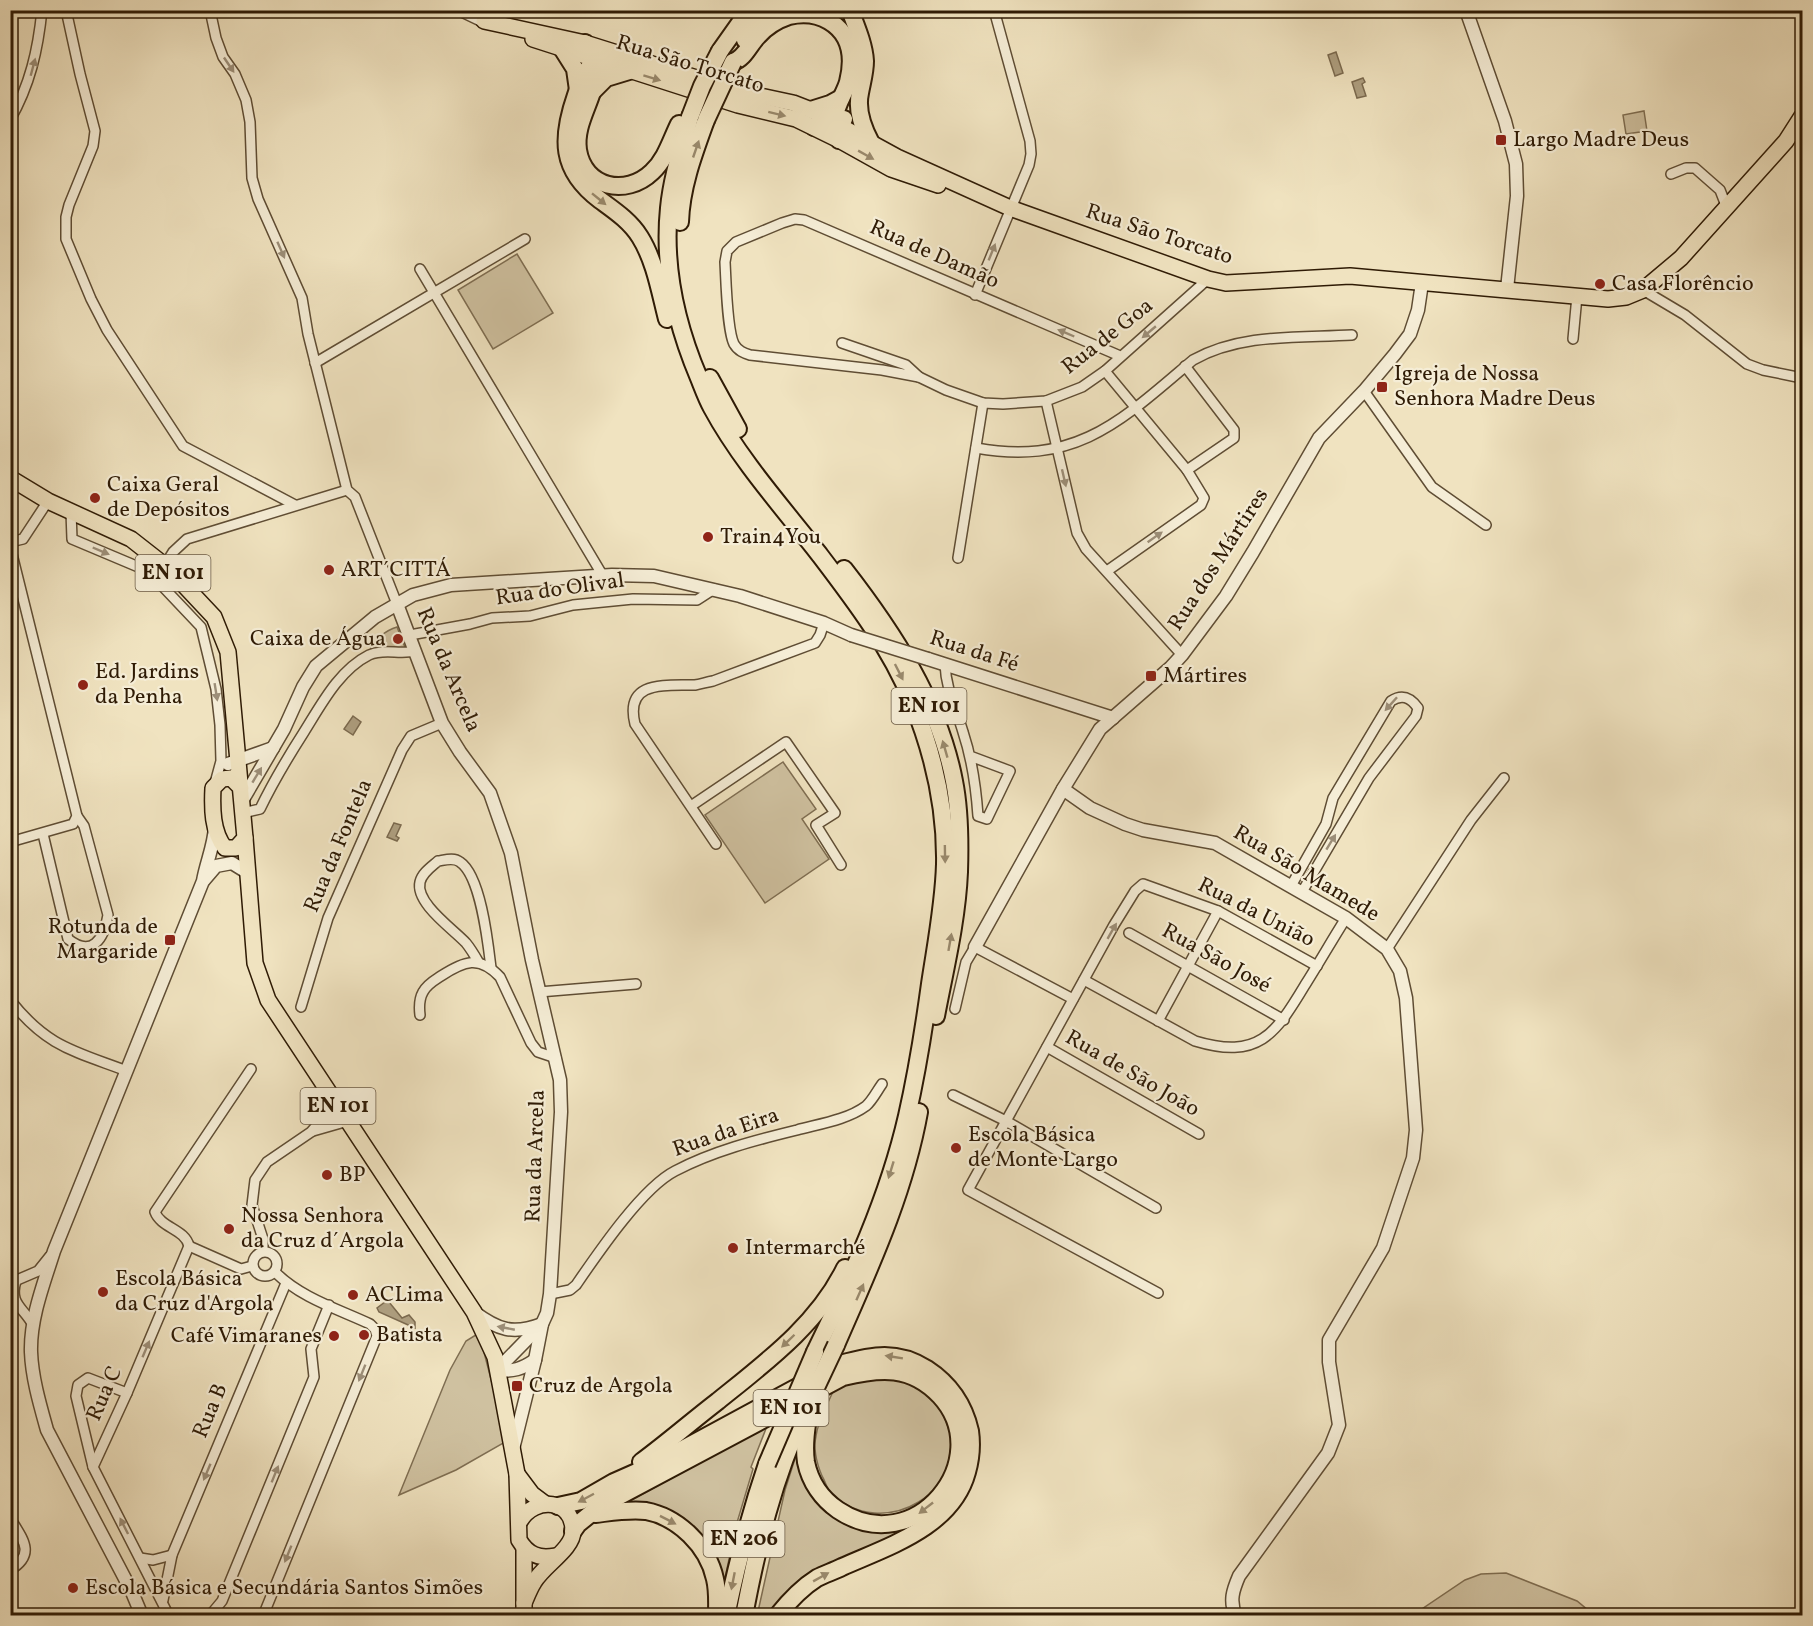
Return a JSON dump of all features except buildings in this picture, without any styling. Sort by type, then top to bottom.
[{"type":"highway","name":"EN 101","points":[[749,10],[677,162],[669,209],[668,261],[676,313],[686,346],[711,407],[733,442],[868,620],[889,654],[912,701],[936,775],[945,864],[944,889],[922,1039],[907,1118],[872,1230],[766,1464]]},
{"type":"highway","name":"EN 101","points":[[726,56],[765,10]]},
{"type":"highway","points":[[850,10],[865,58],[865,70],[859,96],[861,122],[871,143]]},
{"type":"highway","points":[[726,56],[740,59],[757,37],[771,24],[789,16],[806,14],[822,17],[839,27],[850,45],[851,60],[848,82],[835,117],[838,132]]},
{"type":"highway","points":[[585,43],[597,60]]},
{"type":"highway","points":[[563,50],[585,91]]},
{"type":"highway","points":[[626,63],[597,60],[588,67],[578,148],[580,158],[589,173],[606,185],[629,186],[641,181],[653,172],[666,154],[679,124],[698,118]]},
{"type":"highway","points":[[626,63],[585,91],[571,112],[566,141],[570,165],[582,184],[623,217],[640,236],[655,272],[677,352],[693,388],[713,421],[733,442]]},
{"type":"highway","points":[[838,132],[859,96]]},
{"type":"highway","points":[[838,132],[813,118],[841,98]]},
{"type":"highway","name":"EN 101","points":[[698,118],[680,210],[678,259],[686,311],[703,366],[735,424],[866,597],[905,656],[925,695],[943,739],[954,782],[959,829],[959,874],[951,937],[917,1122],[903,1180],[884,1236],[811,1398],[799,1435]]},
{"type":"highway","points":[[614,1482],[766,1362],[803,1326],[839,1280],[862,1233],[872,1230]]},
{"type":"highway","points":[[551,1505],[566,1506],[581,1501],[614,1482],[657,1463],[840,1364],[870,1356],[893,1356],[917,1363],[938,1376],[955,1394],[966,1416],[972,1440],[970,1461],[964,1482],[954,1501],[935,1520],[917,1532],[818,1578],[793,1596],[777,1616]]},
{"type":"highway","points":[[573,1531],[599,1507],[843,1377],[871,1370],[892,1370],[914,1376],[931,1386],[945,1401],[955,1420],[959,1441],[952,1479],[942,1495],[926,1510],[913,1518],[890,1525],[869,1524],[848,1516],[830,1504],[814,1485],[799,1435]]},
{"type":"highway","name":"EN 206","points":[[744,1616],[752,1574],[777,1479],[799,1435]]},
{"type":"highway","name":"EN 206","points":[[726,1616],[736,1568],[766,1464]]},
{"type":"highway","points":[[591,1515],[629,1510],[648,1512],[666,1518],[685,1529],[708,1559],[715,1578],[717,1616]]},
{"type":"main road","name":"Rua São Torcato","points":[[484,21],[585,43],[626,63],[793,103],[813,118]]},
{"type":"main road","name":"Rua São Torcato","points":[[484,21],[597,60]]},
{"type":"main road","points":[[1643,290],[1681,258],[1727,208],[1786,141],[1803,116]]},
{"type":"main road","name":"Rua São Torcato","points":[[838,132],[901,173],[970,195],[981,196]]},
{"type":"main road","name":"Rua São Torcato","points":[[838,132],[871,143],[1010,208],[1208,279],[1240,284],[1350,276],[1618,299],[1643,290]]},
{"type":"main road","name":"EN 101","points":[[10,478],[48,501],[131,539],[165,565],[214,617],[228,652],[237,742],[233,762],[242,801],[255,963],[268,1000],[474,1312],[495,1357],[517,1474],[520,1521],[518,1530],[519,1540],[524,1548],[524,1609]]},
{"type":"main road","name":"EN 101","points":[[233,762],[217,784],[215,826],[218,840],[247,877]]},
{"type":"main road","points":[[217,784],[231,778],[242,801]]},
{"type":"main road","points":[[226,848],[236,848],[245,838]]},
{"type":"main road","points":[[517,1474],[532,1494],[569,1516],[573,1531]]},
{"type":"main road","points":[[520,1521],[525,1512],[534,1506],[551,1505]]},
{"type":"main road","name":"EN 101","points":[[524,1609],[534,1581],[555,1556],[564,1551],[573,1531]]},
{"type":"main road","points":[[524,1548],[533,1555],[544,1558],[555,1556]]},
{"type":"street","points":[[10,120],[29,80],[38,46],[42,10]]},
{"type":"street","points":[[66,10],[95,131],[93,146],[69,205],[66,217],[66,239],[91,299],[107,330],[183,446],[295,505]]},
{"type":"street","name":"Rua da Arcela","points":[[210,10],[223,57],[235,74],[246,100],[250,122],[252,178],[258,199],[302,298],[308,334],[347,490],[355,497],[442,723],[459,752],[490,793],[501,820],[511,853],[539,992],[560,1080],[561,1112],[550,1294],[513,1449]]},
{"type":"street","name":"Rua São Torcato","points":[[461,10],[484,21]]},
{"type":"street","points":[[975,295],[1029,165],[1031,154],[1030,141],[994,10]]},
{"type":"street","points":[[1469,11],[1505,121],[1516,164],[1517,196],[1507,289]]},
{"type":"street","points":[[1671,174],[1686,168],[1695,168],[1720,190],[1727,208]]},
{"type":"street","name":"Rua de Damão","points":[[732,246],[782,223],[795,219],[804,220],[1120,356]]},
{"type":"street","points":[[315,363],[525,239]]},
{"type":"street","name":"Rua de Goa","points":[[732,246],[727,251],[725,261],[731,334],[735,346],[741,352],[919,377],[946,390],[983,403],[1046,401],[1082,387],[1105,371],[1208,279]]},
{"type":"street","points":[[420,269],[603,576]]},
{"type":"street","name":"Rua dos Mártires","points":[[955,1009],[966,962],[1063,789],[1100,729],[1170,668],[1237,578],[1319,438],[1364,391],[1410,334],[1418,310],[1422,283]]},
{"type":"street","points":[[1643,290],[1685,315],[1747,364],[1763,370],[1803,378]]},
{"type":"street","points":[[1573,339],[1577,296]]},
{"type":"street","points":[[976,448],[1010,453],[1039,452],[1084,441],[1135,408],[1203,354],[1238,342],[1352,335]]},
{"type":"street","name":"Rua de Goa","points":[[842,343],[906,365],[919,377]]},
{"type":"street","points":[[1185,366],[1234,430],[1234,438],[1187,470]]},
{"type":"street","points":[[1105,371],[1187,470],[1204,498],[1202,505],[1107,571]]},
{"type":"street","points":[[1364,391],[1432,487],[1486,525]]},
{"type":"street","points":[[1046,401],[1077,532],[1086,549],[1182,654]]},
{"type":"street","points":[[958,558],[983,403]]},
{"type":"street","points":[[165,565],[173,552],[187,539],[347,490]]},
{"type":"street","points":[[43,834],[68,939],[78,947],[89,947],[100,939],[106,930],[108,915],[84,826],[77,816],[10,544],[23,539],[48,501]]},
{"type":"street","points":[[71,512],[72,539],[148,571],[201,627],[216,689],[220,725],[220,761],[217,784]]},
{"type":"street","name":"Rua da Fé","points":[[242,801],[316,666],[375,617],[413,595],[451,585],[603,576],[654,576],[714,589],[824,623],[851,635],[1113,718]]},
{"type":"street","name":"Rua do Olival","points":[[410,635],[492,618],[530,616],[573,605],[633,599],[698,600],[714,589]]},
{"type":"street","points":[[716,844],[635,724],[632,713],[635,701],[643,691],[651,686],[697,685],[713,681],[814,643],[824,623]]},
{"type":"street","points":[[242,801],[260,809],[273,782],[331,689],[350,670],[370,655],[383,652],[415,651]]},
{"type":"street","points":[[945,664],[946,685],[970,756],[978,816],[987,819],[1010,771],[970,756]]},
{"type":"street","points":[[1398,696],[1413,701],[1418,708],[1416,716],[1369,778],[1296,889],[1326,824],[1334,798],[1391,701],[1398,696]]},
{"type":"street","name":"Rua da Fontela","points":[[301,1007],[328,918],[402,750],[411,736],[442,723]]},
{"type":"street","points":[[691,806],[786,742],[835,813],[816,825],[841,865]]},
{"type":"street","points":[[233,762],[273,748]]},
{"type":"street","points":[[1387,949],[1472,820],[1504,778]]},
{"type":"street","name":"Rua São Mamede","points":[[1063,789],[1090,808],[1125,824],[1143,830],[1215,843],[1346,918],[1387,949],[1400,971],[1406,998],[1416,1130],[1413,1158],[1383,1248],[1329,1340],[1329,1362],[1340,1425],[1328,1453],[1239,1576],[1232,1592],[1232,1607],[1236,1616]]},
{"type":"street","points":[[10,842],[74,824],[77,816]]},
{"type":"street","points":[[142,1616],[128,1584],[57,1453],[47,1430],[33,1371],[32,1312],[43,1288],[54,1251],[203,881],[214,842],[215,826]]},
{"type":"street","points":[[203,881],[216,866],[226,848]]},
{"type":"street","points":[[479,963],[467,945],[437,916],[421,893],[419,884],[423,876],[438,861],[455,859],[461,862],[472,875],[487,934],[491,968]]},
{"type":"street","points":[[216,866],[232,863],[247,877]]},
{"type":"street","name":"Rua da União","points":[[1084,980],[1135,891],[1143,884],[1218,911],[1317,966]]},
{"type":"street","points":[[1158,1021],[1218,911]]},
{"type":"street","points":[[1158,1293],[968,1190],[1084,980],[1195,1041],[1211,1046],[1246,1047],[1268,1037],[1284,1020],[1346,918]]},
{"type":"street","name":"Rua São José","points":[[1129,933],[1284,1020]]},
{"type":"street","points":[[975,947],[1073,999]]},
{"type":"street","points":[[420,1015],[419,1003],[429,984],[466,962],[479,963],[491,968],[500,977],[531,1043],[538,1052],[555,1058]]},
{"type":"street","points":[[539,992],[636,984]]},
{"type":"street","points":[[10,1000],[39,1032],[57,1044],[93,1060],[127,1071]]},
{"type":"street","name":"Rua de São João","points":[[1047,1047],[1198,1134]]},
{"type":"street","points":[[251,1069],[155,1212],[157,1218],[188,1239],[189,1246],[242,1269],[252,1266]]},
{"type":"street","name":"Rua da Eira","points":[[550,1294],[570,1290],[576,1285],[630,1212],[654,1187],[673,1172],[703,1158],[755,1141],[846,1116],[867,1105],[882,1084]]},
{"type":"street","points":[[953,1095],[1006,1121],[1156,1208]]},
{"type":"street","points":[[263,1251],[263,1239],[252,1206],[255,1180],[267,1162],[311,1132],[336,1103]]},
{"type":"street","points":[[311,1132],[348,1121]]},
{"type":"street","name":"Rua C","points":[[93,1467],[128,1393],[189,1246]]},
{"type":"street","points":[[32,1312],[14,1302],[13,1282],[38,1271],[54,1251]]},
{"type":"street","points":[[263,1251],[273,1254],[278,1263],[275,1272],[266,1277],[257,1275],[252,1266],[254,1256],[263,1251]]},
{"type":"street","points":[[263,1616],[377,1336],[370,1324],[301,1293],[275,1272]]},
{"type":"street","points":[[29,1275],[36,1279],[43,1288]]},
{"type":"street","name":"Rua B","points":[[163,1600],[172,1555],[286,1283]]},
{"type":"street","points":[[202,1616],[212,1613],[222,1601],[314,1377],[311,1349],[329,1305]]},
{"type":"street","points":[[474,1312],[500,1328],[530,1329],[542,1324]]},
{"type":"street","points":[[497,1370],[542,1324]]},
{"type":"street","points":[[497,1370],[511,1372],[526,1367],[536,1360]]},
{"type":"street","points":[[128,1393],[88,1378],[78,1385],[76,1395],[93,1467],[163,1600],[169,1616]]},
{"type":"street","points":[[10,1518],[24,1540],[26,1548],[25,1557],[19,1565],[10,1570]]},
{"type":"street","points":[[140,1558],[153,1560],[172,1555]]},
{"type":"shaded area","points":[[1336,52],[1343,73],[1335,76],[1328,55]]},
{"type":"shaded area","points":[[1363,78],[1365,82],[1362,84],[1366,96],[1357,98],[1352,82]]},
{"type":"shaded area","points":[[1644,111],[1647,131],[1626,134],[1623,115]]},
{"type":"shaded area","points":[[517,254],[553,313],[493,349],[458,290]]},
{"type":"shaded area","points":[[397,627],[406,650],[370,651],[380,636]]},
{"type":"shaded area","points":[[353,716],[361,722],[353,735],[344,729]]},
{"type":"shaded area","points":[[783,762],[816,809],[802,819],[829,859],[765,903],[705,815]]},
{"type":"shaded area","points":[[394,823],[401,825],[396,836],[399,838],[397,841],[387,837]]},
{"type":"shaded area","points":[[389,1302],[402,1318],[409,1315],[415,1322],[415,1328],[379,1312],[377,1308]]},
{"type":"shaded area","points":[[479,1333],[507,1441],[456,1470],[399,1495],[450,1370],[466,1341]]},
{"type":"shaded area","points":[[871,1378],[906,1383],[924,1391],[939,1407],[945,1419],[951,1445],[947,1468],[936,1487],[919,1502],[897,1511],[874,1513],[851,1507],[830,1492],[816,1456],[817,1430],[834,1389]]},
{"type":"shaded area","points":[[767,1426],[751,1467],[753,1469],[736,1526],[724,1583],[712,1550],[697,1529],[665,1508],[626,1503]]},
{"type":"shaded area","points":[[800,1443],[825,1509],[842,1522],[854,1526],[929,1517],[771,1615],[757,1616],[785,1490]]},
{"type":"shaded area","points":[[1506,1573],[1577,1601],[1594,1615],[1413,1615],[1465,1580],[1481,1574]]},
{"type":"place","name":"Largo Madre Deus","points":[[1501,140]]},
{"type":"place","name":"Casa Florêncio","points":[[1600,284]]},
{"type":"place","name":"Igreja de Nossa Senhora Madre Deus","points":[[1382,387]]},
{"type":"place","name":"Caixa Geral de Depósitos","points":[[95,498]]},
{"type":"place","name":"Train4You","points":[[708,537]]},
{"type":"place","name":"ART´CITTÁ","points":[[329,570]]},
{"type":"place","name":"Caixa de Água","points":[[398,639]]},
{"type":"place","name":"Mártires","points":[[1151,676]]},
{"type":"place","name":"Ed. Jardins da Penha","points":[[83,685]]},
{"type":"place","name":"Rotunda de Margaride","points":[[170,940]]},
{"type":"place","name":"Escola Básica de Monte Largo","points":[[956,1148]]},
{"type":"place","name":"BP","points":[[327,1175]]},
{"type":"place","name":"Nossa Senhora da Cruz d´Argola","points":[[229,1229]]},
{"type":"place","name":"Intermarché","points":[[733,1248]]},
{"type":"place","name":"Escola Básica da Cruz d'Argola","points":[[103,1292]]},
{"type":"place","name":"ACLima","points":[[353,1295]]},
{"type":"place","name":"Batista","points":[[364,1335]]},
{"type":"place","name":"Café Vimaranes","points":[[334,1336]]},
{"type":"place","name":"Cruz de Argola","points":[[517,1386]]},
{"type":"place","name":"Escola Básica e Secundária Santos Simões","points":[[73,1588]]}]
